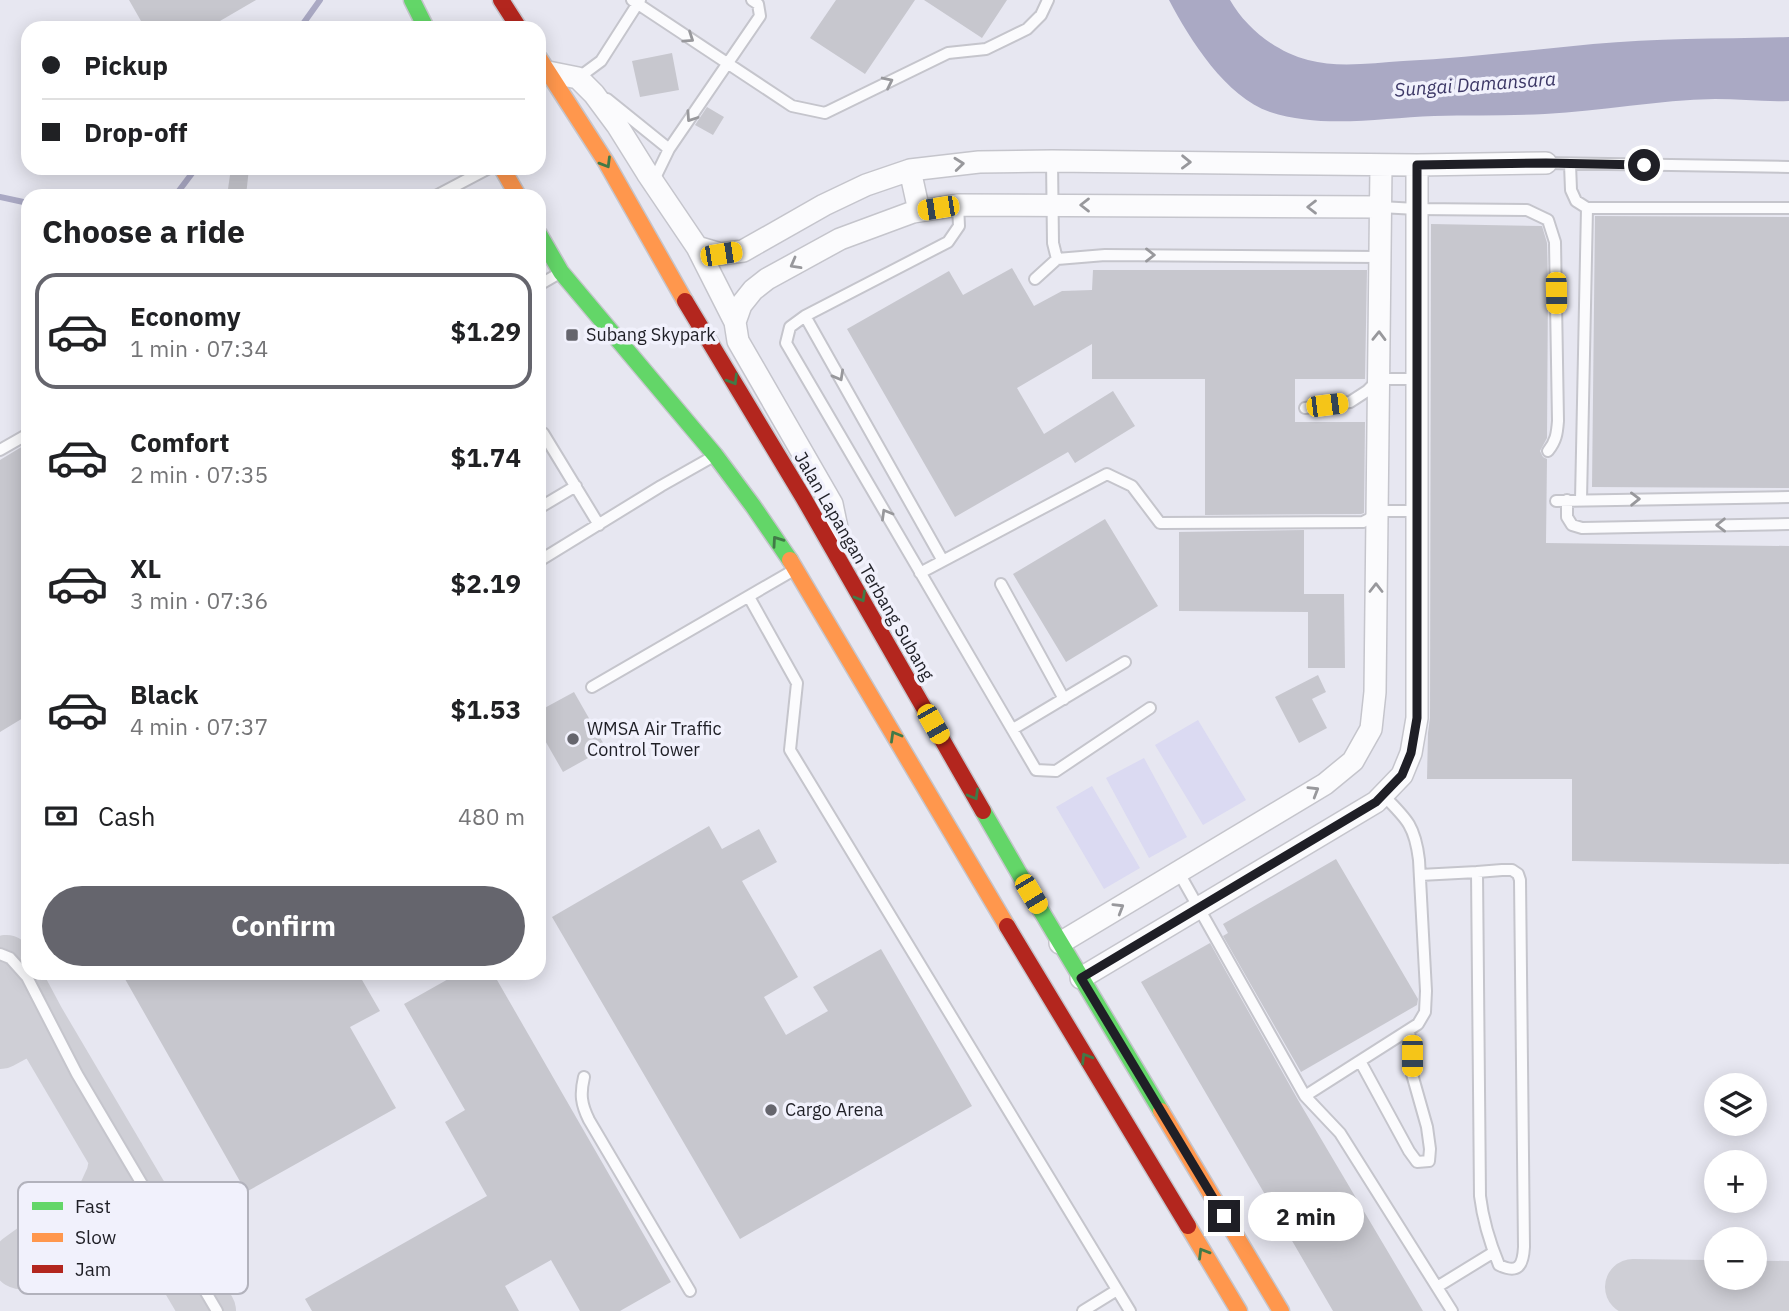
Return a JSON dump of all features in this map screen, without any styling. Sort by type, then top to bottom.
[{"type":"main road","points":[[412,0],[422,21]]},
{"type":"main road","points":[[501,0],[514,21]]},
{"type":"main road","name":"Jalan Lapangan Terbang Subang","points":[[546,70],[606,162],[1060,943],[1282,1311]]},
{"type":"main road","points":[[546,246],[561,272],[715,456],[796,569],[998,912],[1239,1311]]},
{"type":"street","points":[[546,66],[581,76],[617,125],[697,247],[735,322],[738,341],[832,504],[837,528],[836,555]]},
{"type":"street","points":[[697,247],[721,254],[743,251],[824,205],[866,185],[910,170],[979,162],[1417,165],[1546,163]]},
{"type":"street","points":[[1060,943],[1325,785],[1353,761],[1371,730],[1375,692],[1381,164]]},
{"type":"street","points":[[1081,978],[1376,802],[1402,775],[1411,753],[1417,718],[1417,165]]},
{"type":"street","points":[[910,170],[919,211]]},
{"type":"street","points":[[824,205],[840,239]]},
{"type":"street","points":[[735,322],[741,305],[767,279],[840,239],[913,212],[958,205],[1380,207]]},
{"type":"lane","points":[[653,182],[669,149],[760,16],[758,4],[752,0]]},
{"type":"lane","points":[[669,149],[581,76],[601,61],[636,1],[792,106],[825,113],[948,53],[986,49],[1027,29],[1041,15],[1048,0]]},
{"type":"lane","points":[[1052,161],[1053,243],[1057,260]]},
{"type":"lane","points":[[1546,163],[1789,167]]},
{"type":"lane","points":[[1570,164],[1571,190],[1576,201],[1587,208],[1789,208]]},
{"type":"lane","points":[[449,189],[476,175]]},
{"type":"lane","points":[[958,205],[959,226],[948,242],[805,316],[790,327],[786,342],[1036,769],[1056,771],[1150,708]]},
{"type":"lane","points":[[1380,207],[1527,210],[1548,220],[1555,242],[1558,421],[1555,442],[1548,451]]},
{"type":"lane","points":[[1581,500],[1587,208]]},
{"type":"lane","points":[[1035,279],[1057,260],[1105,255],[1380,257]]},
{"type":"lane","points":[[546,281],[561,272]]},
{"type":"lane","points":[[805,316],[943,561]]},
{"type":"lane","points":[[1305,408],[1350,402],[1379,379],[1417,379]]},
{"type":"lane","points":[[0,450],[21,438]]},
{"type":"lane","points":[[546,438],[599,525]]},
{"type":"lane","points":[[546,557],[715,456]]},
{"type":"lane","points":[[920,573],[1107,474],[1132,486],[1160,523],[1363,522],[1377,511],[1416,512]]},
{"type":"lane","points":[[546,504],[576,486]]},
{"type":"lane","points":[[1789,498],[1562,501],[1572,525],[1582,528],[1789,524]]},
{"type":"lane","points":[[592,687],[796,569]]},
{"type":"lane","points":[[1001,584],[1064,699]]},
{"type":"lane","points":[[749,597],[797,683],[790,750],[1130,1311]]},
{"type":"lane","points":[[1013,729],[1125,662]]},
{"type":"lane","points":[[1305,1096],[1418,1024],[1425,1012],[1420,875],[1416,839],[1411,825],[1402,813],[1383,795]]},
{"type":"lane","points":[[1420,875],[1512,870],[1518,874],[1520,880],[1523,1258],[1519,1267],[1508,1269],[1499,1265],[1494,1252],[1482,1217],[1480,1196],[1477,872]]},
{"type":"lane","points":[[1179,873],[1305,1096],[1340,1133],[1452,1311]]},
{"type":"lane","points":[[0,954],[10,958],[21,970]]},
{"type":"lane","points":[[29,980],[77,1074],[141,1182]]},
{"type":"lane","points":[[1360,1061],[1409,1151],[1417,1161],[1429,1161],[1427,1127],[1412,1074],[1409,1030]]},
{"type":"lane","points":[[584,1077],[580,1092],[582,1106],[690,1291]]},
{"type":"lane","points":[[1437,1287],[1494,1252]]},
{"type":"lane","points":[[1083,1311],[1117,1290]]},
{"type":"lane","points":[[207,1294],[217,1311]]},
{"type":"shaded area","points":[[1198,720],[1246,800],[1203,825],[1155,745]]},
{"type":"shaded area","points":[[1144,758],[1187,837],[1149,858],[1106,778]]},
{"type":"shaded area","points":[[1092,786],[1140,868],[1104,889],[1056,807]]},
{"type":"water","name":"Sungai Damansara","points":[[1169,0],[1230,0],[1244,20],[1273,45],[1308,60],[1331,64],[1450,58],[1617,42],[1789,37],[1789,101],[1715,99],[1545,114],[1352,121],[1290,117],[1254,105],[1224,81],[1187,32]]},
{"type":"building","points":[[129,0],[256,0],[220,21],[141,21]]},
{"type":"building","points":[[836,0],[915,0],[865,74],[810,38]]},
{"type":"building","points":[[924,0],[1007,0],[982,38]]},
{"type":"building","points":[[672,53],[679,90],[640,97],[632,61]]},
{"type":"building","points":[[707,107],[724,117],[713,135],[695,125]]},
{"type":"building","points":[[230,175],[248,175],[247,189],[228,189]]},
{"type":"building","points":[[1595,216],[1789,217],[1789,488],[1592,487]]},
{"type":"building","points":[[1431,224],[1542,226],[1547,243],[1548,283],[1547,438],[1540,451],[1547,459],[1546,543],[1789,546],[1789,864],[1572,861],[1572,779],[1427,779],[1430,718]]},
{"type":"building","points":[[1012,268],[1034,306],[1062,291],[1092,290],[1093,270],[1367,270],[1365,379],[1295,379],[1295,422],[1365,422],[1364,513],[1205,515],[1205,379],[1092,379],[1092,344],[1017,388],[1044,434],[1113,391],[1135,426],[1075,463],[1068,452],[955,517],[847,329],[949,271],[963,295]]},
{"type":"building","points":[[21,447],[21,719],[0,732],[0,460]]},
{"type":"building","points":[[1105,519],[1158,606],[1066,662],[1013,574]]},
{"type":"building","points":[[1304,530],[1304,594],[1344,594],[1345,668],[1308,668],[1308,612],[1179,611],[1179,532]]},
{"type":"building","points":[[1318,675],[1326,692],[1312,699],[1327,728],[1299,743],[1275,697]]},
{"type":"building","name":"WMSA Air Traffic Control Tower","points":[[574,692],[606,748],[563,772],[546,742],[546,707]]},
{"type":"building","points":[[709,826],[722,849],[759,829],[777,862],[742,881],[798,977],[764,997],[786,1035],[828,1011],[813,987],[881,949],[972,1106],[740,1239],[552,917]]},
{"type":"building","points":[[1336,859],[1418,999],[1417,1005],[1301,1072],[1223,936],[1228,933],[1223,924]]},
{"type":"building","points":[[1210,943],[1298,1100],[1423,1311],[1333,1311],[1141,982]]},
{"type":"building","points":[[126,980],[362,980],[380,1011],[350,1027],[396,1108],[248,1191],[248,1182],[240,1182]]},
{"type":"building","points":[[447,980],[497,980],[671,1282],[620,1311],[580,1311],[551,1260],[505,1286],[519,1311],[312,1311],[305,1299],[487,1196],[445,1122],[465,1110],[404,1004]]},
{"type":"waterway","points":[[305,21],[320,0]]},
{"type":"waterway","points":[[180,189],[191,175]]},
{"type":"waterway","points":[[0,197],[21,202]]},
{"type":"taxiway","points":[[0,966],[6,963],[37,1021]]},
{"type":"taxiway","points":[[0,1041],[37,1021],[132,1182]]},
{"type":"taxiway","points":[[112,1182],[118,1158]]},
{"type":"taxiway","points":[[1633,1287],[1789,1289]]},
{"type":"taxiway","points":[[198,1294],[208,1311]]},
{"type":"traffic: fast","points":[[412,0],[422,21]]},
{"type":"traffic: fast","points":[[546,246],[561,272],[715,455],[790,560]]},
{"type":"traffic: fast","points":[[983,811],[1161,1111]]},
{"type":"traffic: slow","points":[[546,69],[606,162],[685,301]]},
{"type":"traffic: slow","points":[[506,175],[514,189]]},
{"type":"traffic: slow","points":[[790,560],[1007,926]]},
{"type":"traffic: slow","points":[[1161,1111],[1281,1311]]},
{"type":"traffic: slow","points":[[1188,1226],[1239,1311]]},
{"type":"traffic: jam","points":[[501,0],[514,21]]},
{"type":"traffic: jam","points":[[685,301],[803,497],[983,811]]},
{"type":"traffic: jam","points":[[1007,926],[1188,1226]]},
{"type":"place","name":"Subang Skypark","points":[[572,335]]},
{"type":"place","name":"WMSA Air Traffic Control Tower","points":[[573,739]]},
{"type":"place","name":"Cargo Arena","points":[[771,1110]]},
{"type":"route","points":[[1224,1216],[1081,978],[1376,802],[1402,775],[1411,753],[1417,718],[1417,165],[1644,165]]}]
